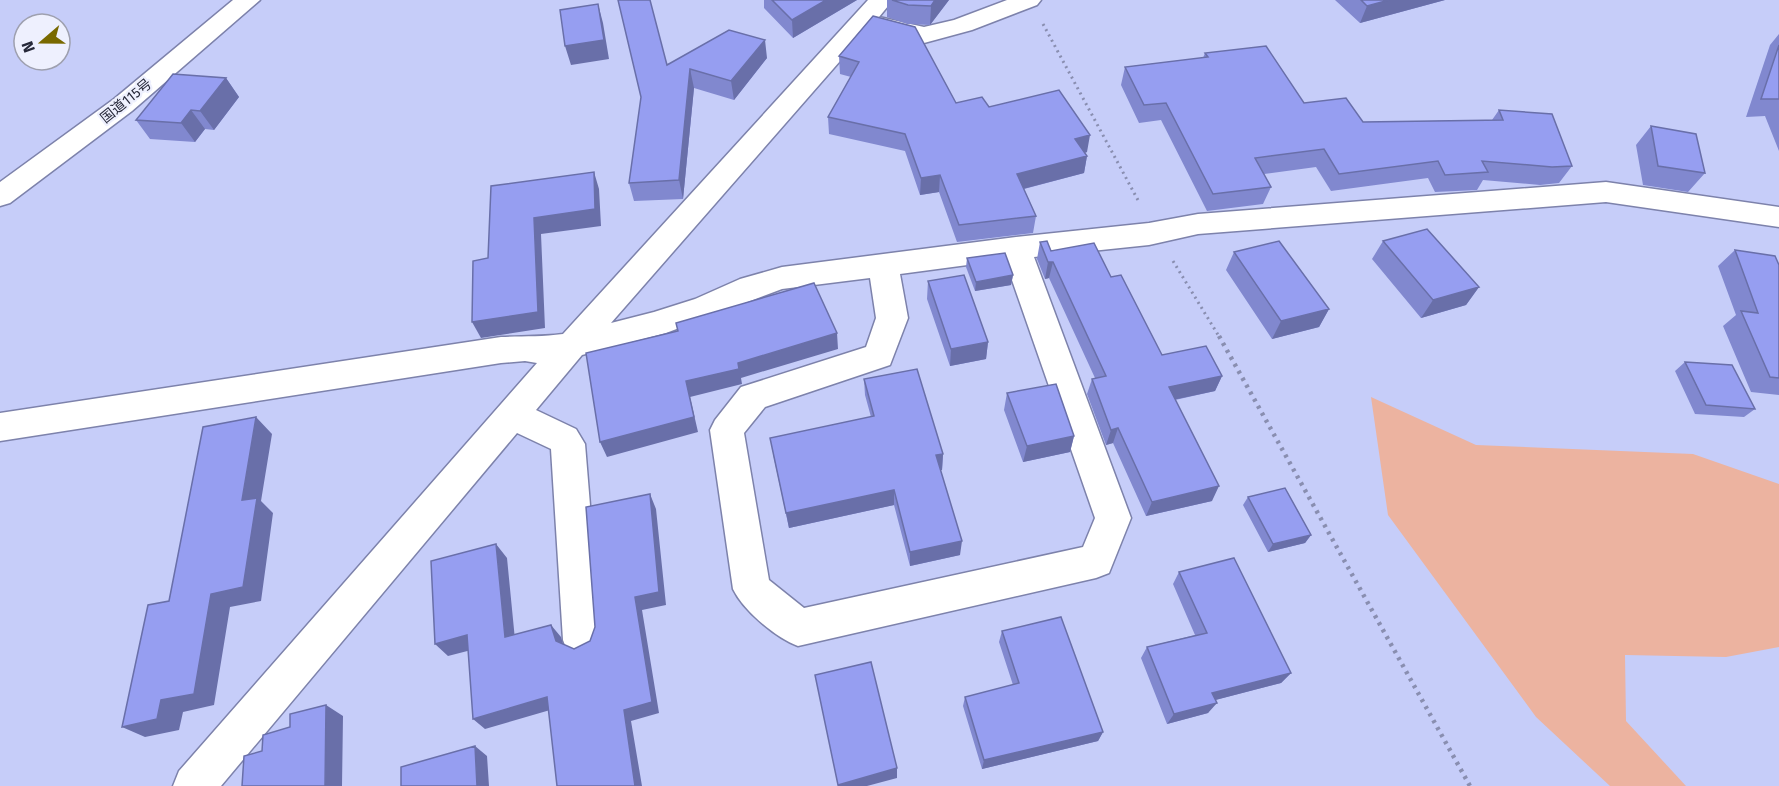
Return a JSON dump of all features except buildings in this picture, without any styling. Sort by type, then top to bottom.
[{"type":"main road","name":"国道115号","points":[[0,196],[123,105],[248,0]]},
{"type":"main road","points":[[194,786],[572,345],[872,10],[906,33],[924,35],[1035,10]]},
{"type":"main road","points":[[0,427],[501,350],[526,348],[534,351],[572,345],[655,324],[767,282],[1210,223],[1606,192],[1779,217]]},
{"type":"main road","points":[[883,265],[892,318],[879,356],[753,398],[727,430],[752,589],[798,628],[1096,561],[1113,518],[1016,248]]},
{"type":"main road","points":[[513,415],[564,439],[568,444],[582,640]]},
{"type":"path","points":[[1035,10],[1156,232],[1226,347],[1470,786]]},
{"type":"shaded area","points":[[1371,397],[1476,445],[1693,454],[1779,484],[1779,647],[1726,657],[1625,655],[1626,721],[1686,786],[1610,786],[1536,717],[1388,515]]}]
